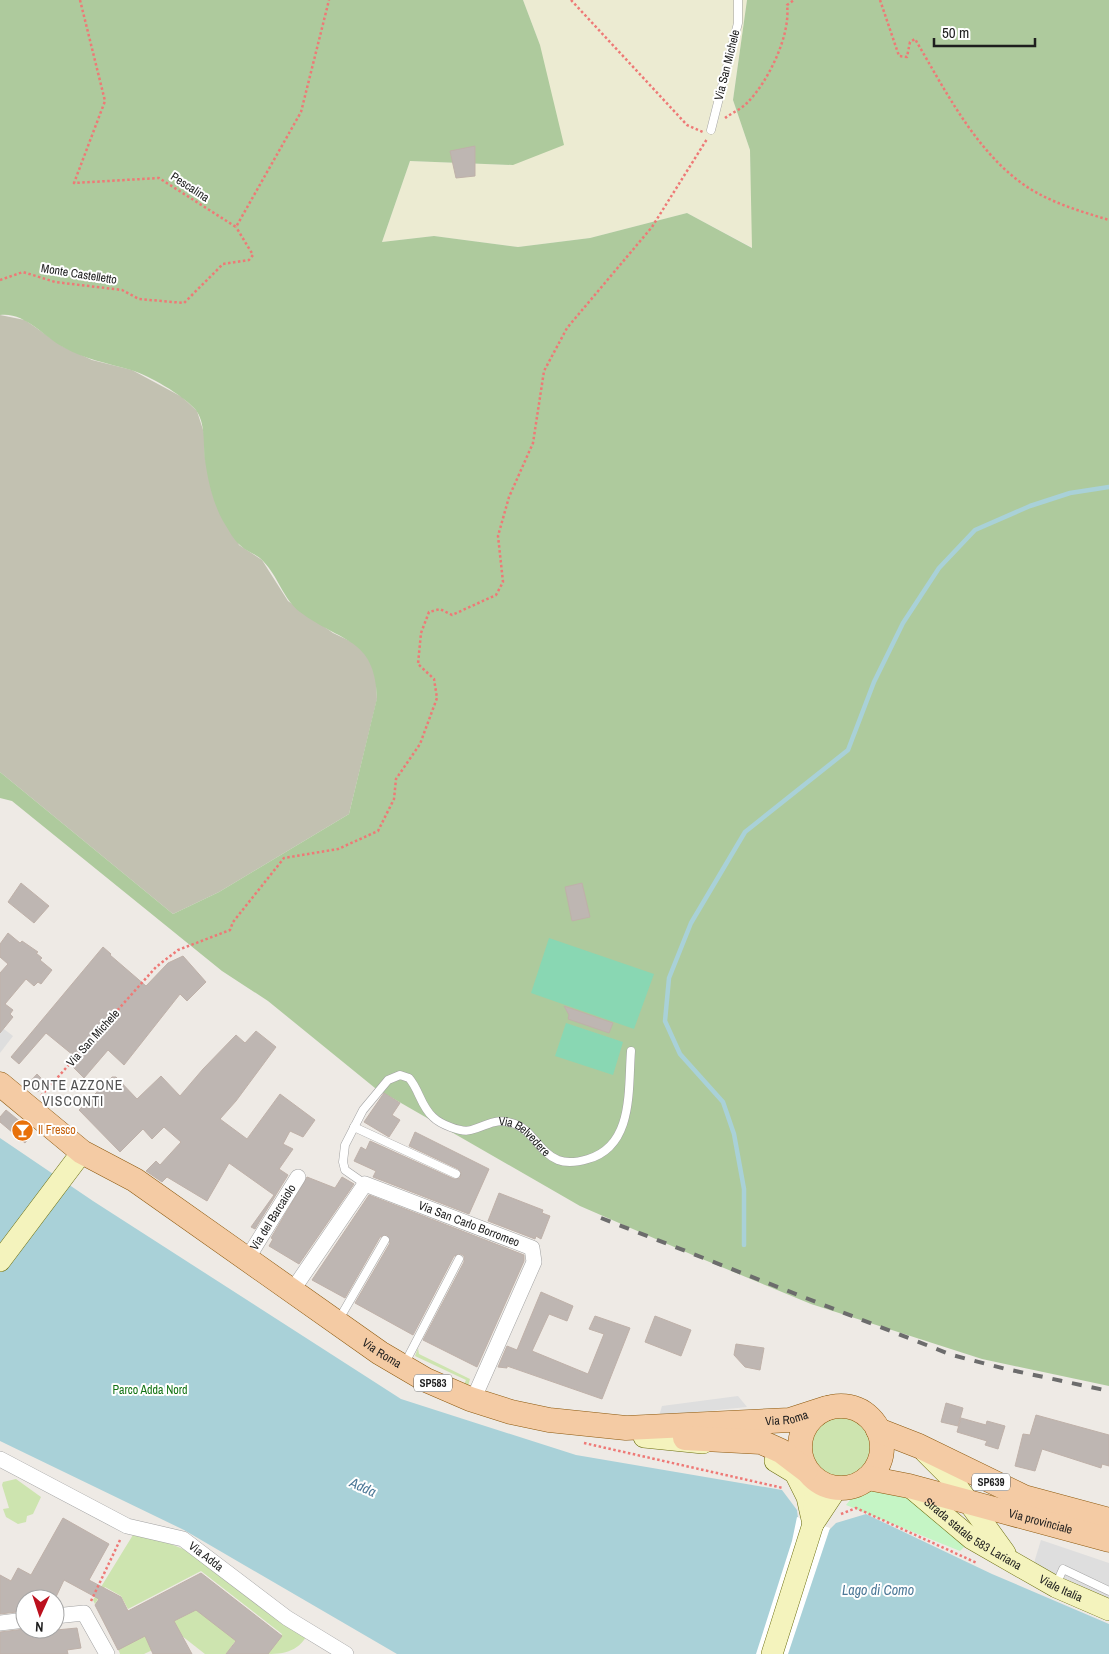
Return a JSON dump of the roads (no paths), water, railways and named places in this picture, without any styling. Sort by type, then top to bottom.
[{"type":"main road","name":"Via Roma","points":[[0,1084],[128,1189],[363,1353],[418,1386],[472,1409],[524,1424],[581,1434],[751,1440],[777,1449],[820,1479]]},
{"type":"main road","name":"Via Roma","points":[[90,1157],[135,1180],[337,1323],[403,1367],[473,1400],[549,1420],[626,1428],[790,1420],[827,1408]]},
{"type":"main road","points":[[0,1261],[65,1172],[90,1157]]},
{"type":"main road","name":"SP583","points":[[827,1408],[846,1406],[857,1409],[869,1417],[878,1430]]},
{"type":"main road","points":[[772,1654],[817,1518],[820,1479],[800,1451],[802,1432],[813,1416],[827,1408]]},
{"type":"main road","points":[[820,1479],[853,1486],[868,1478],[876,1468],[881,1455],[882,1442],[878,1430]]},
{"type":"main road","name":"SP639","points":[[878,1430],[919,1446],[1024,1497],[1109,1520]]},
{"type":"main road","name":"Via Roma","points":[[644,1437],[734,1446],[763,1453],[795,1473],[817,1518]]},
{"type":"main road","name":"Strada statale 583 Lariana","points":[[919,1446],[951,1478],[1013,1563]]},
{"type":"main road","name":"SP639","points":[[868,1478],[909,1486],[971,1504]]},
{"type":"main road","name":"Strada statale 583 Lariana","points":[[909,1486],[972,1539],[1013,1563]]},
{"type":"main road","name":"Via provinciale","points":[[971,1504],[1109,1540]]},
{"type":"main road","name":"Strada statale 583 Lariana","points":[[1018,1516],[1008,1521],[1005,1530],[1006,1540],[1021,1558],[1056,1587]]},
{"type":"main road","name":"Viale Italia","points":[[1013,1563],[1056,1587],[1109,1610]]},
{"type":"street","name":"Via del Barcaiolo","points":[[247,1259],[298,1177]]},
{"type":"street","points":[[292,1291],[365,1184]]},
{"type":"street","name":"Via San Carlo Borromeo","points":[[365,1184],[532,1248],[534,1262],[473,1400]]},
{"type":"street","name":"Via Adda","points":[[0,1459],[127,1526],[183,1538],[287,1618],[346,1654]]},
{"type":"street","points":[[65,1615],[84,1613],[107,1654]]},
{"type":"street","points":[[0,1623],[15,1621]]},
{"type":"lane","name":"Via San Michele","points":[[711,130],[738,23],[738,0]]},
{"type":"lane","name":"Via Belvedere","points":[[365,1184],[345,1170],[343,1162],[345,1145],[363,1110],[388,1080],[400,1075],[410,1078],[433,1117],[448,1126],[470,1131],[491,1121],[514,1124],[524,1129],[540,1149],[550,1156],[565,1162],[577,1162],[594,1157],[618,1138],[624,1123],[631,1051]]},
{"type":"lane","points":[[354,1128],[456,1174]]},
{"type":"lane","points":[[337,1323],[385,1240]]},
{"type":"lane","points":[[403,1367],[459,1258]]},
{"type":"lane","points":[[1056,1587],[1063,1569],[1109,1591]]},
{"type":"water","name":"Parco Adda Nord","points":[[0,1138],[93,1201],[401,1399],[576,1455],[782,1490],[797,1510],[798,1518],[829,1530],[836,1523],[866,1514],[992,1574],[1109,1624],[1109,1654],[397,1654],[184,1530],[0,1441]]},
{"type":"waterway","points":[[744,1245],[744,1189],[734,1134],[723,1102],[680,1054],[665,1021],[669,978],[691,923],[745,832],[848,750],[874,682],[903,623],[939,568],[975,530],[1030,506],[1070,493],[1109,487]]},
{"type":"railway","points":[[601,1218],[952,1355],[1006,1369],[1109,1391]]},
{"type":"place","name":"Il Fresco","points":[[22,1130]]},
{"type":"district","name":"PONTE AZZONE VISCONTI","points":[[73,1094]]},
{"type":"water label","name":"Adda","points":[[363,1487]]},
{"type":"water label","name":"Lago di Como","points":[[878,1590]]}]
